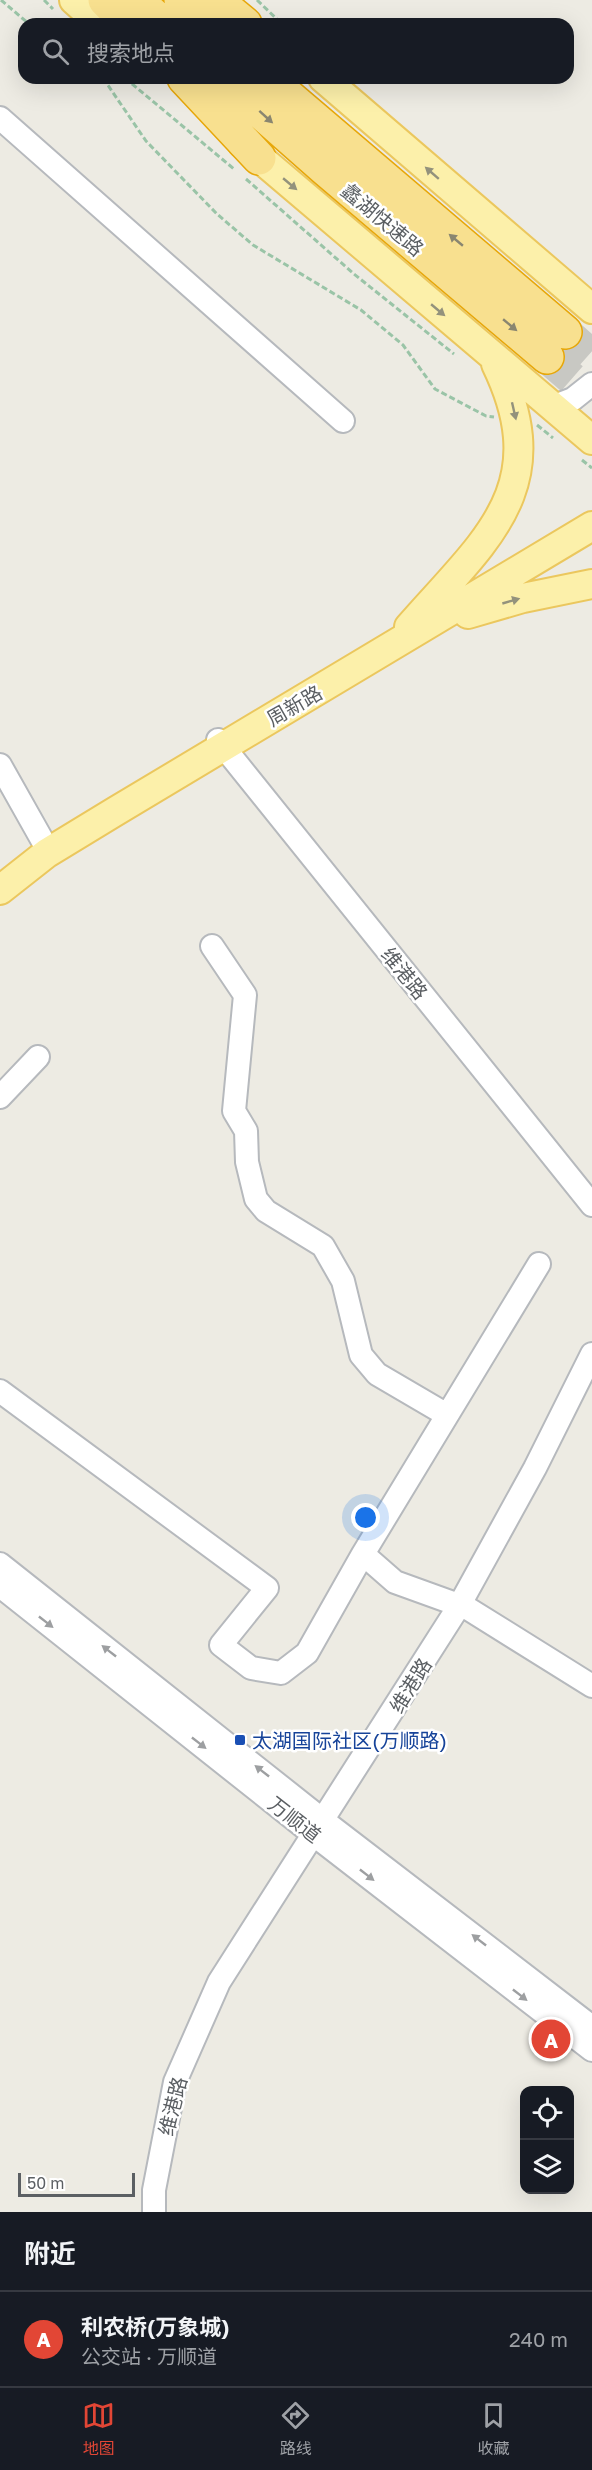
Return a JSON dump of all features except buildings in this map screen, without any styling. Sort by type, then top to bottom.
[{"type":"highway","points":[[105,0],[123,18]]},
{"type":"highway","points":[[137,0],[156,18]]},
{"type":"highway","points":[[181,0],[200,18]]},
{"type":"highway","points":[[216,0],[238,18]]},
{"type":"highway","points":[[190,84],[259,158]]},
{"type":"highway","name":"蠡湖快速路","points":[[229,84],[325,169],[556,344],[274,84]]},
{"type":"main road","points":[[74,0],[94,18]]},
{"type":"main road","points":[[233,0],[254,18]]},
{"type":"main road","points":[[172,84],[552,407],[583,447]]},
{"type":"main road","points":[[330,84],[592,309]]},
{"type":"main road","points":[[556,280],[592,295]]},
{"type":"main road","points":[[412,630],[497,525],[510,494],[519,459],[514,413],[510,392],[492,357]]},
{"type":"main road","name":"周新路","points":[[412,630],[592,517]]},
{"type":"main road","name":"周新路","points":[[0,879],[45,845],[592,526]]},
{"type":"main road","points":[[412,630],[524,598],[592,585]]},
{"type":"main road","name":"周新路","points":[[0,890],[47,854],[223,742]]},
{"type":"street","points":[[0,118],[343,421]]},
{"type":"street","points":[[552,407],[573,399],[592,384]]},
{"type":"street","name":"维港路","points":[[223,742],[592,1190]]},
{"type":"street","name":"维港路","points":[[223,742],[592,1205]]},
{"type":"street","points":[[0,765],[45,845]]},
{"type":"street","points":[[212,946],[245,995],[234,1111],[246,1131],[247,1162],[256,1199],[266,1211],[323,1246],[343,1281],[361,1355],[377,1374],[447,1415]]},
{"type":"street","points":[[0,1096],[38,1057]]},
{"type":"street","points":[[0,1391],[267,1588],[221,1645],[251,1668],[281,1673],[307,1653],[363,1554],[539,1264]]},
{"type":"street","name":"维港路","points":[[463,1607],[592,1354]]},
{"type":"street","name":"维港路","points":[[162,2212],[162,2187],[182,2083],[227,1985],[463,1607],[592,1371]]},
{"type":"street","points":[[363,1554],[395,1582],[463,1607],[592,1686]]},
{"type":"street","name":"万顺道","points":[[0,1564],[592,2050]]},
{"type":"street","name":"万顺道","points":[[0,1586],[322,1830],[592,2027]]},
{"type":"street","name":"维港路","points":[[154,2212],[154,2190],[175,2082],[219,1982],[322,1830]]},
{"type":"path","points":[[1,0],[22,18]]},
{"type":"path","points":[[257,0],[276,18]]},
{"type":"path","points":[[107,84],[146,141],[218,214],[253,245],[361,310],[402,345],[435,389],[486,416],[514,413],[557,441]]},
{"type":"path","points":[[132,84],[209,147],[354,274],[456,355]]},
{"type":"path","points":[[583,447],[592,468]]},
{"type":"tunnel","points":[[565,332],[592,356]]},
{"type":"tunnel","points":[[547,357],[592,396]]},
{"type":"place","name":"太湖国际社区(万顺路)","points":[[240,1740]]},
{"type":"place","name":"利农桥(万象城)","points":[[551,2039]]}]
